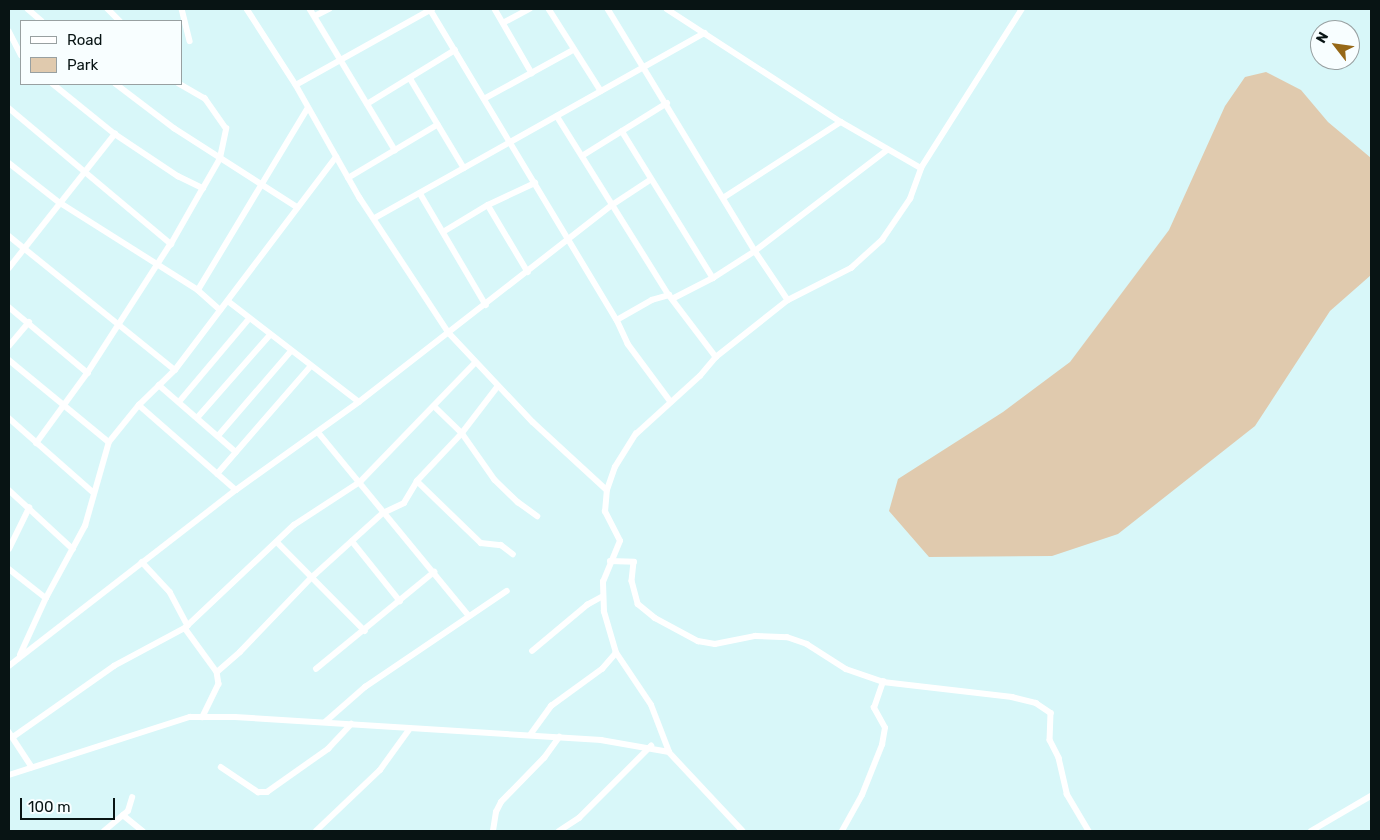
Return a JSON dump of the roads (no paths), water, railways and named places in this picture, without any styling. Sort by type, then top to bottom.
[{"type":"street","points":[[28,9],[41,20]]},
{"type":"street","points":[[108,9],[119,20]]},
{"type":"street","points":[[182,9],[190,41]]},
{"type":"street","points":[[247,9],[296,85],[307,109],[348,178],[449,333],[498,386],[607,490]]},
{"type":"street","points":[[310,9],[395,150]]},
{"type":"street","points":[[315,16],[329,9]]},
{"type":"street","points":[[296,85],[431,9],[617,320],[628,344],[671,402]]},
{"type":"street","points":[[495,9],[532,73]]},
{"type":"street","points":[[503,23],[529,9]]},
{"type":"street","points":[[550,9],[573,50],[601,91]]},
{"type":"street","points":[[608,9],[755,251],[788,300]]},
{"type":"street","points":[[668,9],[841,122],[921,168]]},
{"type":"street","points":[[744,831],[669,752],[651,705],[616,653],[605,618],[603,582],[610,561],[620,541],[605,512],[607,490],[622,454],[650,420],[716,358],[788,300],[851,268],[882,240],[910,199],[921,168],[1022,9]]},
{"type":"street","points":[[9,31],[20,53]]},
{"type":"street","points":[[375,218],[705,33]]},
{"type":"street","points":[[367,104],[454,50]]},
{"type":"street","points":[[484,99],[573,50]]},
{"type":"street","points":[[410,78],[464,168]]},
{"type":"street","points":[[54,85],[115,134],[178,176],[203,188]]},
{"type":"street","points":[[117,85],[174,128],[263,183],[297,207]]},
{"type":"street","points":[[37,443],[88,373],[171,244],[220,158],[226,134],[225,124],[206,99],[181,85]]},
{"type":"street","points":[[582,156],[667,104]]},
{"type":"street","points":[[9,108],[171,244]]},
{"type":"street","points":[[198,290],[307,109]]},
{"type":"street","points":[[557,116],[671,297],[716,358]]},
{"type":"street","points":[[723,198],[841,122]]},
{"type":"street","points":[[348,178],[437,125]]},
{"type":"street","points":[[622,131],[650,180],[713,278]]},
{"type":"street","points":[[9,268],[59,202],[115,134]]},
{"type":"street","points":[[617,320],[652,300],[671,297],[713,278],[755,251],[887,150]]},
{"type":"street","points":[[20,655],[46,598],[85,526],[109,442],[139,405],[175,370],[336,157]]},
{"type":"street","points":[[9,163],[59,202],[198,290],[220,310]]},
{"type":"street","points":[[9,666],[20,655],[236,490],[359,402],[612,205],[650,180]]},
{"type":"street","points":[[443,232],[488,205],[535,184]]},
{"type":"street","points":[[420,193],[486,305]]},
{"type":"street","points":[[488,205],[528,272]]},
{"type":"street","points":[[9,236],[117,326],[175,370]]},
{"type":"street","points":[[228,301],[248,319],[359,402]]},
{"type":"street","points":[[9,307],[88,373]]},
{"type":"street","points":[[179,402],[248,319]]},
{"type":"street","points":[[9,346],[29,322]]},
{"type":"street","points":[[197,418],[270,335]]},
{"type":"street","points":[[218,436],[291,351]]},
{"type":"street","points":[[9,360],[109,442]]},
{"type":"street","points":[[32,767],[11,735],[114,666],[186,627],[294,525],[360,482],[475,363]]},
{"type":"street","points":[[217,474],[311,366]]},
{"type":"street","points":[[159,385],[236,452]]},
{"type":"street","points":[[217,672],[240,652],[310,578],[384,514],[404,503],[417,481],[462,434],[498,386]]},
{"type":"street","points":[[139,405],[236,490]]},
{"type":"street","points":[[434,406],[462,434],[495,480],[518,502],[537,516]]},
{"type":"street","points":[[9,418],[94,493]]},
{"type":"street","points":[[318,432],[470,616]]},
{"type":"street","points":[[417,481],[480,543],[501,545],[513,554]]},
{"type":"street","points":[[9,490],[73,549]]},
{"type":"street","points":[[9,549],[29,508]]},
{"type":"street","points":[[352,541],[400,601]]},
{"type":"street","points":[[278,542],[310,578],[365,631]]},
{"type":"street","points":[[610,561],[634,562],[632,581],[638,604],[690,638],[715,644],[755,636],[790,637],[811,646],[846,669],[883,682],[1012,697],[1036,703],[1050,711],[1050,740],[1059,758],[1067,794],[1089,831]]},
{"type":"street","points":[[142,562],[170,592],[186,627],[217,672],[219,689],[203,717]]},
{"type":"street","points":[[9,569],[46,598]]},
{"type":"street","points":[[316,669],[365,631],[434,572]]},
{"type":"street","points":[[325,722],[365,687],[507,591]]},
{"type":"street","points":[[532,652],[587,605],[603,596]]},
{"type":"street","points":[[530,735],[551,706],[602,669],[616,653]]},
{"type":"street","points":[[9,656],[14,661]]},
{"type":"street","points":[[842,831],[862,795],[882,745],[885,728],[874,708],[883,682]]},
{"type":"street","points":[[9,775],[177,720],[203,717],[325,722],[409,730],[559,737],[651,746],[669,752]]},
{"type":"street","points":[[221,767],[258,792],[267,792],[328,749],[351,724]]},
{"type":"street","points":[[316,831],[380,770],[409,730]]},
{"type":"street","points":[[493,831],[496,812],[501,802],[548,754],[559,737]]},
{"type":"street","points":[[559,831],[578,818],[651,746]]},
{"type":"street","points":[[1311,831],[1371,796]]},
{"type":"street","points":[[104,831],[130,808],[132,798]]},
{"type":"street","points":[[123,815],[143,831]]}]
